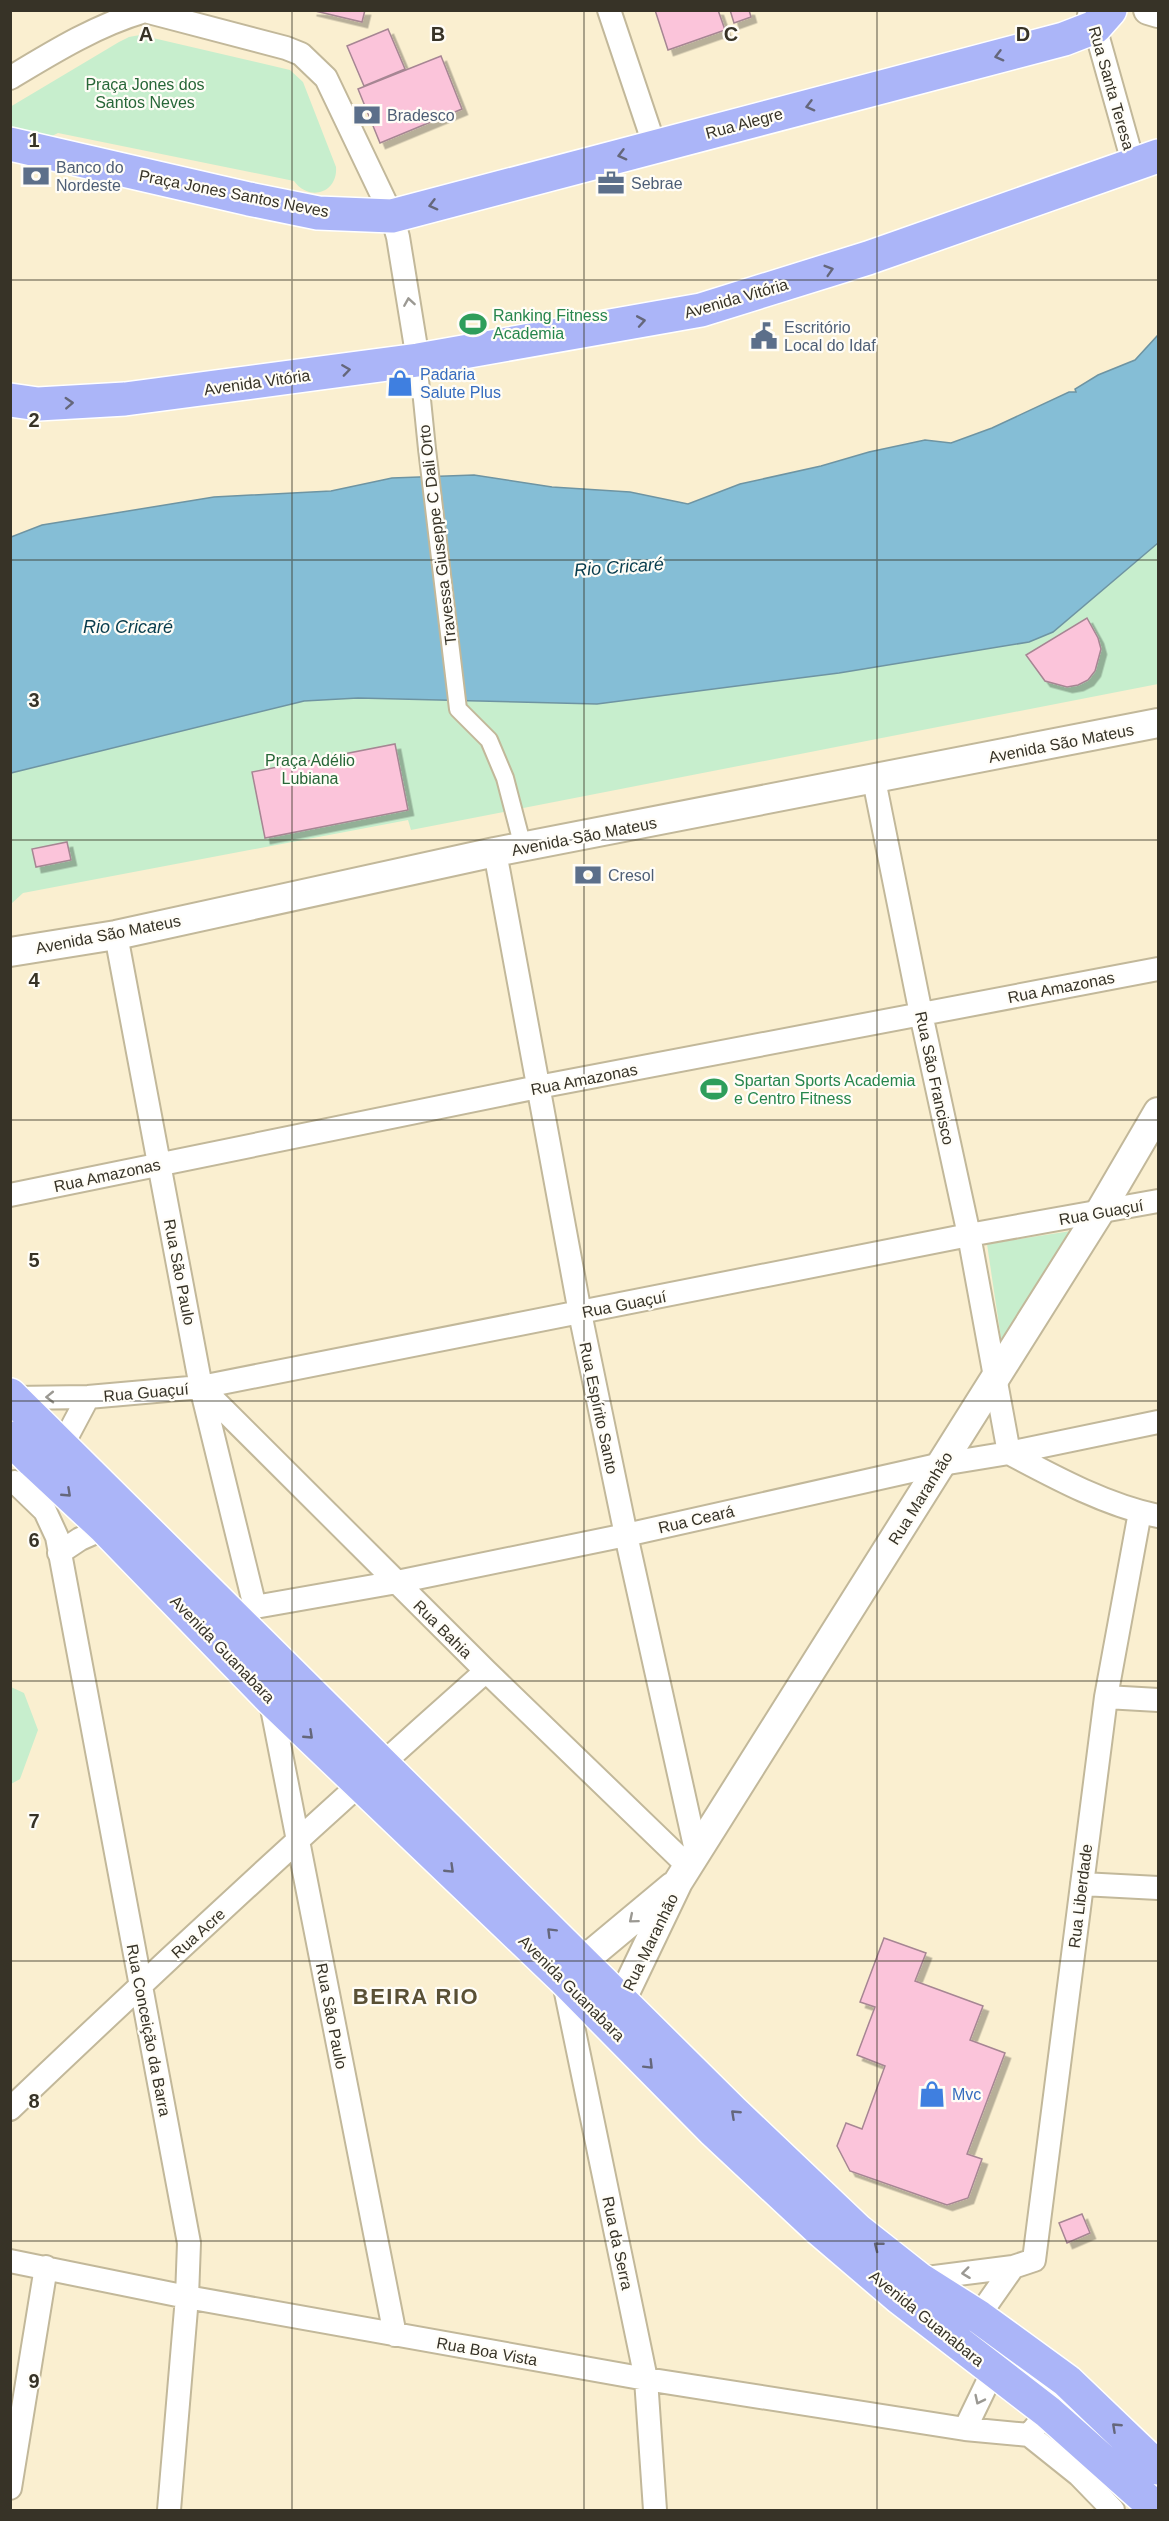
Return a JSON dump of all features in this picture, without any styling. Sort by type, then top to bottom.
[{"type":"main road","name":"Rua Alegre","points":[[392,216],[1064,39],[1098,16]]},
{"type":"main road","name":"Praça Jones Santos Neves","points":[[10,144],[318,213],[392,216]]},
{"type":"main road","name":"Avenida Vitória","points":[[10,400],[38,404],[125,399],[418,360],[701,310],[868,258],[1146,161]]},
{"type":"main road","name":"Avenida Guanabara","points":[[12,1396],[62,1446],[247,1615],[371,1773],[572,1970],[713,2130],[818,2228],[910,2288],[979,2317],[1067,2381],[1158,2468]]},
{"type":"main road","name":"Avenida Guanabara","points":[[10,1437],[20,1477],[105,1528],[270,1698],[371,1773]]},
{"type":"main road","name":"Avenida Guanabara","points":[[572,1970],[621,2001],[848,2222],[958,2343],[993,2372],[1038,2423],[1158,2511]]},
{"type":"street","points":[[10,78],[86,35],[126,16],[145,10],[301,54],[326,78],[392,216],[398,237],[418,360]]},
{"type":"street","points":[[609,10],[654,147]]},
{"type":"street","points":[[1148,10],[1158,13]]},
{"type":"street","name":"Rua Santa Teresa","points":[[1098,16],[1146,161]]},
{"type":"street","name":"Travessa Giuseppe C Dali Orto","points":[[418,360],[458,709],[489,740],[505,778],[523,847]]},
{"type":"street","name":"Avenida São Mateus","points":[[10,952],[116,934],[495,852],[1158,723]]},
{"type":"street","name":"Rua São Francisco","points":[[874,780],[921,1014],[969,1235],[1009,1454]]},
{"type":"street","name":"Rua Espírito Santo","points":[[495,852],[580,1313],[626,1535],[688,1868]]},
{"type":"street","name":"Rua São Paulo","points":[[116,934],[201,1387],[247,1615]]},
{"type":"street","name":"Rua Amazonas","points":[[10,1195],[538,1087],[1158,969]]},
{"type":"street","name":"Rua Maranhão","points":[[621,2001],[688,1868],[1100,1213],[1158,1112]]},
{"type":"street","name":"Rua Guaçuí","points":[[88,1397],[201,1387],[969,1235],[1158,1201]]},
{"type":"street","name":"Rua Bahia","points":[[201,1387],[688,1868]]},
{"type":"street","name":"Avenida Guanabara","points":[[12,1396],[88,1397]]},
{"type":"street","points":[[62,1446],[88,1397]]},
{"type":"street","name":"Rua Ceará","points":[[247,1615],[626,1535],[942,1464],[1009,1454],[1158,1422]]},
{"type":"street","points":[[1009,1454],[1057,1479],[1149,1514]]},
{"type":"street","name":"Rua Conceição da Barra","points":[[20,1477],[45,1511],[57,1537],[189,2243],[187,2297],[169,2511]]},
{"type":"street","name":"Rua Liberdade","points":[[1013,2267],[1034,2260],[1106,1697],[1149,1514]]},
{"type":"street","points":[[59,1554],[80,1539],[105,1528]]},
{"type":"street","name":"Rua Acre","points":[[10,2109],[141,1984],[486,1671]]},
{"type":"street","points":[[1106,1697],[1158,1700]]},
{"type":"street","name":"Rua São Paulo","points":[[270,1698],[395,2335]]},
{"type":"street","name":"Rua Maranhão","points":[[572,1970],[688,1868]]},
{"type":"street","points":[[1082,1884],[1158,1888]]},
{"type":"street","name":"Rua da Serra","points":[[572,1970],[646,2379],[655,2511]]},
{"type":"street","name":"Rua Boa Vista","points":[[10,2261],[187,2297],[646,2379],[965,2429],[1038,2423]]},
{"type":"street","points":[[10,2488],[14,2449],[46,2267]]},
{"type":"street","points":[[910,2288],[1013,2267]]},
{"type":"street","points":[[958,2343],[1013,2267]]},
{"type":"street","points":[[965,2429],[993,2372]]},
{"type":"street","points":[[1067,2381],[1038,2423],[1079,2475],[1113,2511]]},
{"type":"green space","name":"Praça Jones dos Santos Neves","points":[[140,35],[290,70],[303,82],[336,167],[332,183],[321,192],[314,193],[300,187],[294,181],[58,133],[46,139],[11,131],[10,107],[119,42]]},
{"type":"green space","name":"Praça Adélio Lubiana","points":[[1158,543],[1158,684],[411,830],[408,820],[23,893],[11,904],[11,773],[304,701],[358,698],[597,704],[839,673],[1029,642],[1053,632]]},
{"type":"green space","points":[[1071,1231],[1002,1345],[987,1244]]},
{"type":"green space","points":[[11,1687],[24,1693],[38,1730],[20,1779],[11,1784]]},
{"type":"water","name":"Rio Cricaré","points":[[1158,335],[1158,543],[1053,632],[1029,642],[839,673],[597,704],[358,698],[304,701],[11,773],[11,537],[42,525],[214,497],[331,491],[392,478],[474,475],[552,487],[630,492],[688,504],[740,484],[821,466],[869,452],[925,440],[951,443],[992,428],[1069,392],[1076,392],[1075,389],[1098,375],[1135,360]]},
{"type":"building","points":[[311,10],[365,10],[362,22]]},
{"type":"building","points":[[655,10],[718,10],[725,30],[668,50]]},
{"type":"building","points":[[730,10],[749,10],[751,17],[734,23]]},
{"type":"building","points":[[388,29],[405,69],[364,86],[347,46]]},
{"type":"building","points":[[441,56],[462,109],[380,143],[358,89]]},
{"type":"building","points":[[1087,618],[1101,649],[1095,671],[1088,680],[1078,685],[1067,687],[1045,681],[1026,655]]},
{"type":"building","points":[[395,744],[408,810],[265,838],[252,772]]},
{"type":"building","points":[[67,842],[71,860],[36,867],[32,849]]},
{"type":"building","name":"Mvc","points":[[884,1938],[926,1953],[915,1981],[983,2006],[970,2040],[1005,2053],[967,2154],[982,2159],[968,2198],[947,2205],[850,2171],[837,2146],[846,2123],[862,2129],[885,2066],[857,2055],[875,2007],[860,2002]]},
{"type":"building","points":[[1082,2214],[1090,2233],[1067,2243],[1059,2223]]},
{"type":"place","name":"Bradesco","points":[[367,115]]},
{"type":"place","name":"Banco do Nordeste","points":[[36,176]]},
{"type":"place","name":"Sebrae","points":[[611,183]]},
{"type":"place","name":"Ranking Fitness Academia","points":[[473,324]]},
{"type":"place","name":"Escritório Local do Idaf","points":[[764,336]]},
{"type":"place","name":"Padaria Salute Plus","points":[[400,383]]},
{"type":"place","name":"Cresol","points":[[588,875]]},
{"type":"place","name":"Spartan Sports Academia e Centro Fitness","points":[[714,1089]]},
{"type":"place","name":"Mvc","points":[[932,2094]]},
{"type":"district","name":"BEIRA RIO","points":[[416,1996]]}]
